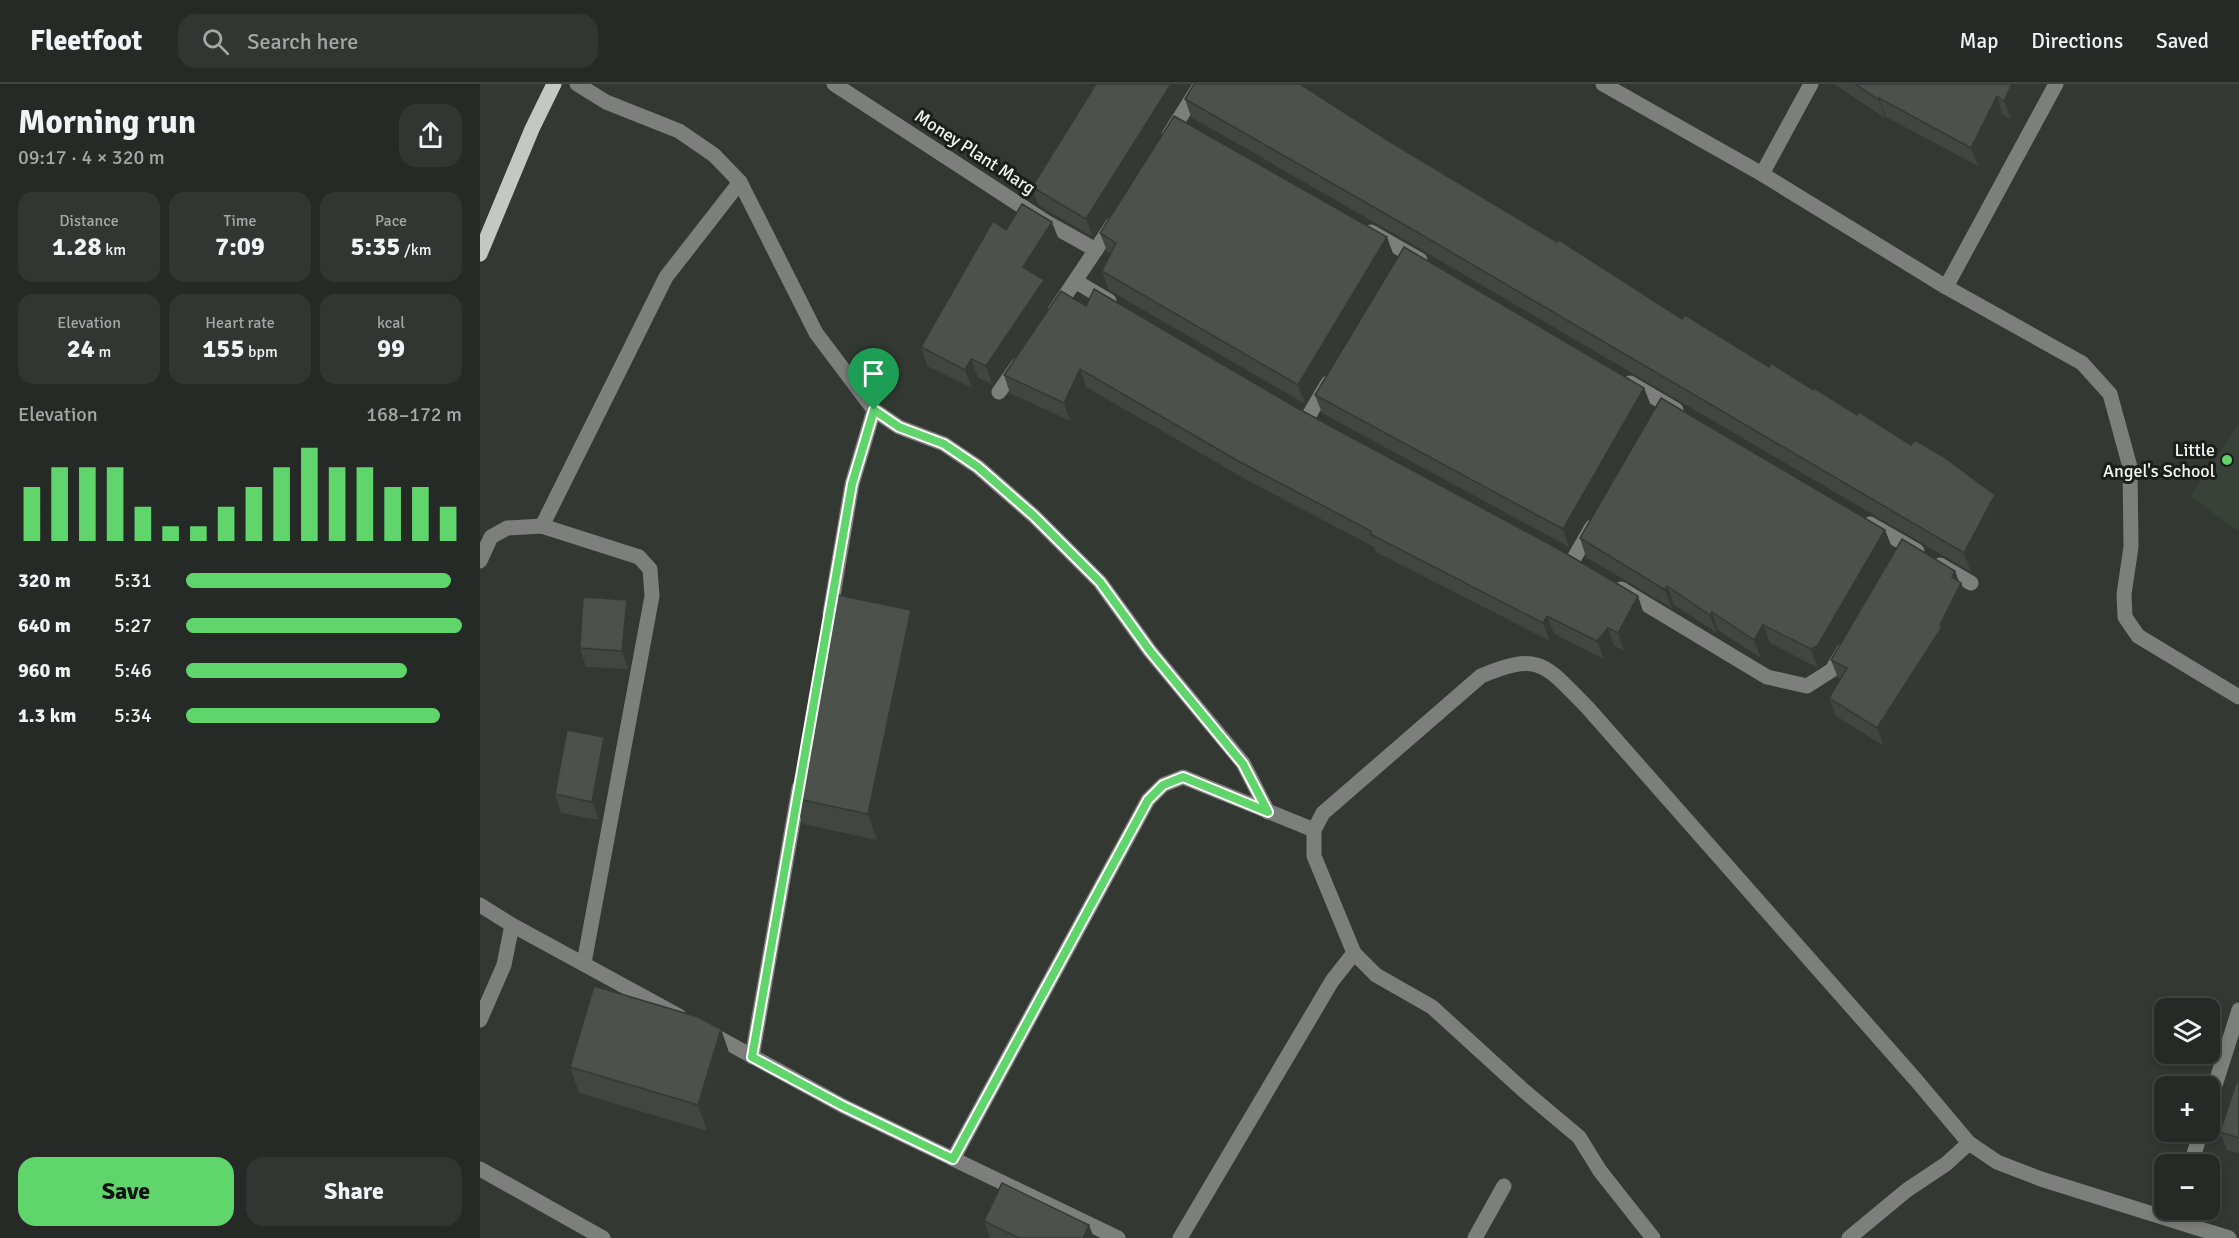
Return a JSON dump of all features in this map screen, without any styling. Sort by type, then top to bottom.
[{"type":"main road","points":[[480,254],[532,129],[554,84]]},
{"type":"street","points":[[577,84],[606,102],[679,131],[714,155],[740,182],[816,333],[874,410],[899,427],[944,444],[978,467],[1034,516],[1100,582],[1150,651],[1243,764],[1268,812]]},
{"type":"street","name":"Money Plant Marg","points":[[834,84],[1047,222],[1096,250]]},
{"type":"street","points":[[1159,151],[1183,124],[1201,84]]},
{"type":"street","points":[[1603,84],[1762,174],[1946,287],[2082,363],[2110,394],[2130,467],[2131,547],[2124,594],[2125,617],[2138,636],[2239,697]]},
{"type":"street","points":[[1762,174],[1811,84]]},
{"type":"street","points":[[1946,287],[2056,84]]},
{"type":"street","points":[[542,526],[666,277],[740,182]]},
{"type":"street","points":[[1044,327],[1121,210]]},
{"type":"street","points":[[1357,224],[1404,257],[1438,270]]},
{"type":"street","points":[[1075,281],[1126,310]]},
{"type":"street","points":[[999,392],[1024,355]]},
{"type":"street","points":[[1308,417],[1337,368]]},
{"type":"street","points":[[1613,373],[1661,408],[1684,415]]},
{"type":"street","points":[[828,624],[852,484],[874,410]]},
{"type":"street","points":[[1573,560],[1602,511]]},
{"type":"street","points":[[1855,515],[1902,549],[1971,583]]},
{"type":"street","points":[[480,561],[491,537],[507,528],[542,526],[639,556],[650,569],[652,596],[584,963]]},
{"type":"street","points":[[1604,579],[1767,677],[1807,686],[1832,670],[1849,641]]},
{"type":"street","points":[[1653,1238],[1600,1171],[1579,1137],[1523,1090],[1432,1007],[1376,975],[1354,953],[1314,856],[1314,830],[1323,813],[1481,676],[1506,665],[1534,662],[1551,671],[1587,707],[1969,1143],[1997,1162],[2041,1179],[2154,1208]]},
{"type":"street","points":[[752,1057],[801,776]]},
{"type":"street","points":[[953,1159],[1148,800],[1163,785],[1183,777],[1314,830]]},
{"type":"street","points":[[480,904],[512,925],[843,1106],[1118,1238]]},
{"type":"street","points":[[480,1020],[504,965],[512,925]]},
{"type":"street","points":[[1180,1238],[1332,981],[1354,953]]},
{"type":"street","points":[[2218,1076],[2239,1010]]},
{"type":"street","points":[[1849,1238],[1906,1190],[1946,1164],[1969,1143]]},
{"type":"street","points":[[480,1169],[603,1238]]},
{"type":"street","points":[[1475,1238],[1504,1186]]},
{"type":"street","points":[[2192,1220],[2229,1238]]},
{"type":"shaded area","name":"Little Angel's School","points":[[2239,423],[2239,532],[2191,496]]},
{"type":"building","points":[[1096,84],[1171,84],[1086,219],[1032,187]]},
{"type":"building","points":[[1194,84],[1300,84],[1392,143],[1557,242],[1559,240],[1682,319],[1685,315],[1769,367],[1771,363],[1857,415],[1859,412],[1911,445],[1915,440],[1944,457],[1995,495],[1964,553],[1405,225],[1185,99]]},
{"type":"building","points":[[1855,84],[2012,84],[2004,101],[1997,96],[1971,148],[1879,98],[1879,100]]},
{"type":"building","points":[[1174,116],[1387,237],[1298,385],[1102,271],[1116,243],[1100,233]]},
{"type":"building","points":[[1022,204],[1052,222],[1023,267],[1044,280],[986,366],[971,359],[965,370],[921,347],[993,221],[1006,230]]},
{"type":"building","points":[[1404,247],[1644,388],[1563,529],[1315,395]]},
{"type":"building","points":[[1094,289],[1297,408],[1562,551],[1638,596],[1618,633],[1608,628],[1597,641],[1547,616],[1543,623],[1370,534],[1371,531],[1240,462],[1080,369],[1064,403],[1004,375],[1061,291],[1086,306]]},
{"type":"building","points":[[1661,398],[1885,530],[1818,645],[1811,649],[1763,625],[1754,640],[1712,612],[1710,615],[1667,586],[1665,590],[1580,538]]},
{"type":"building","points":[[1902,539],[1955,571],[1952,577],[1961,583],[1940,625],[1942,627],[1877,728],[1829,698],[1847,668],[1831,660]]},
{"type":"building","points":[[833,594],[911,610],[868,814],[793,798],[811,695]]},
{"type":"building","points":[[583,597],[627,600],[622,651],[580,648]]},
{"type":"building","points":[[567,730],[604,737],[592,802],[555,794]]},
{"type":"building","points":[[594,986],[698,1017],[721,1029],[698,1105],[570,1067]]},
{"type":"building","points":[[2239,1075],[2239,1138],[2220,1132]]},
{"type":"building","points":[[1002,1183],[1089,1225],[1083,1238],[1019,1238],[984,1221]]},
{"type":"place","name":"Little Angel's School","points":[[2227,460]]},
{"type":"route","points":[[874,410],[899,427],[944,444],[978,467],[1034,516],[1100,582],[1150,651],[1243,764],[1268,812],[1183,777],[1163,785],[1148,800],[953,1159],[843,1106],[752,1057],[852,484],[874,410]]}]
